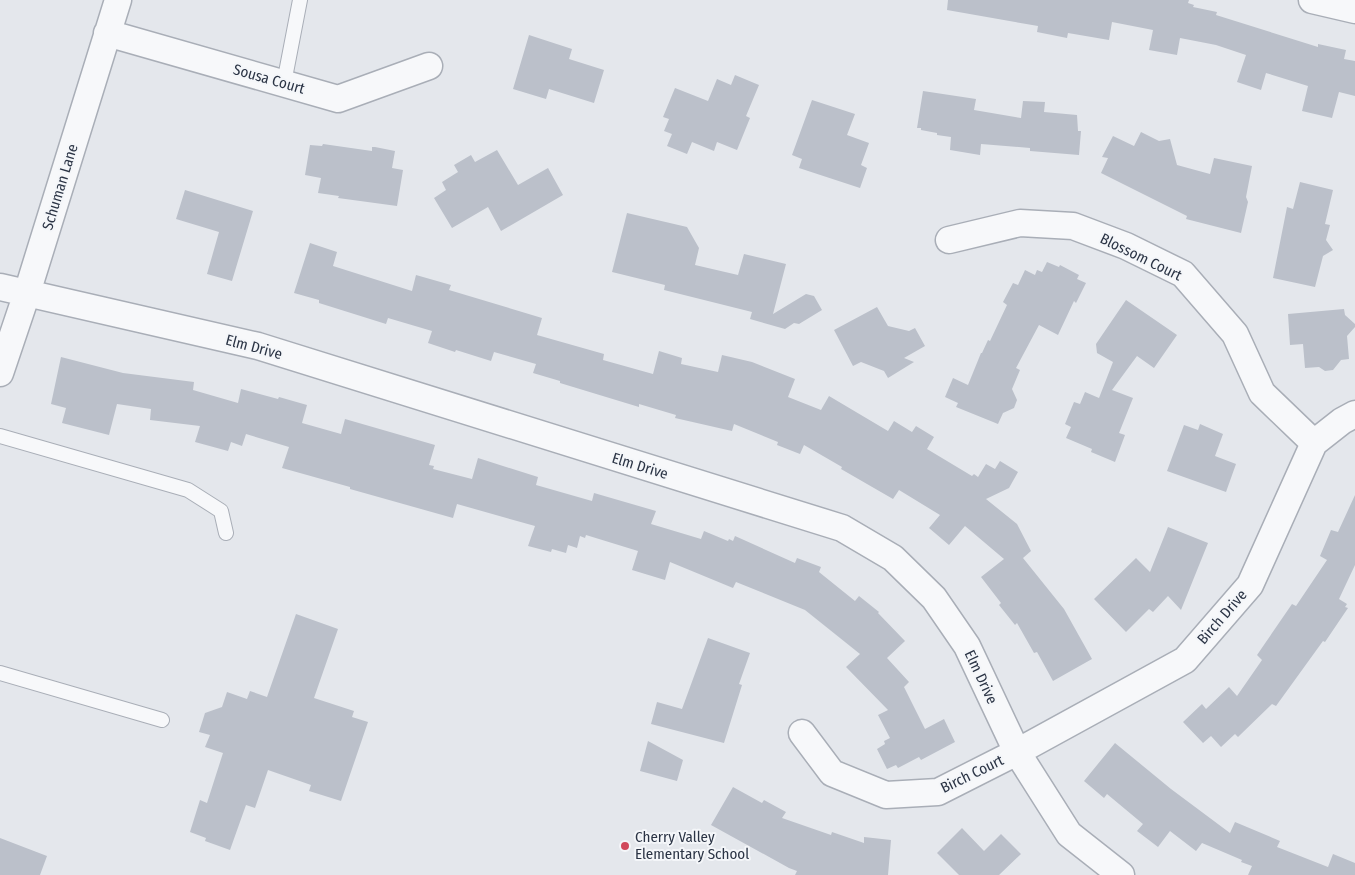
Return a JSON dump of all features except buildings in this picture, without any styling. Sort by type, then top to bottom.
[{"type":"street","name":"Schuman Lane","points":[[0,373],[27,293],[118,0]]},
{"type":"street","points":[[1312,0],[1355,10]]},
{"type":"street","name":"Sousa Court","points":[[107,33],[338,99],[429,66]]},
{"type":"street","name":"Blossom Court","points":[[949,240],[1020,223],[1073,226],[1126,246],[1183,274],[1235,334],[1262,393],[1314,444]]},
{"type":"street","name":"Elm Drive","points":[[0,286],[258,346],[842,528],[893,558],[934,598],[967,646],[1017,752],[1070,834],[1120,875]]},
{"type":"street","name":"Birch Drive","points":[[1017,752],[1185,660],[1250,585],[1314,444],[1342,421],[1355,414]]},
{"type":"street","name":"Birch Court","points":[[802,733],[832,773],[886,795],[938,792],[1017,752]]},
{"type":"lane","points":[[284,83],[300,0]]},
{"type":"lane","points":[[0,436],[188,490],[221,511],[226,533]]},
{"type":"lane","points":[[0,673],[162,720]]},
{"type":"place","name":"Cherry Valley Elementary School","points":[[625,846]]}]
